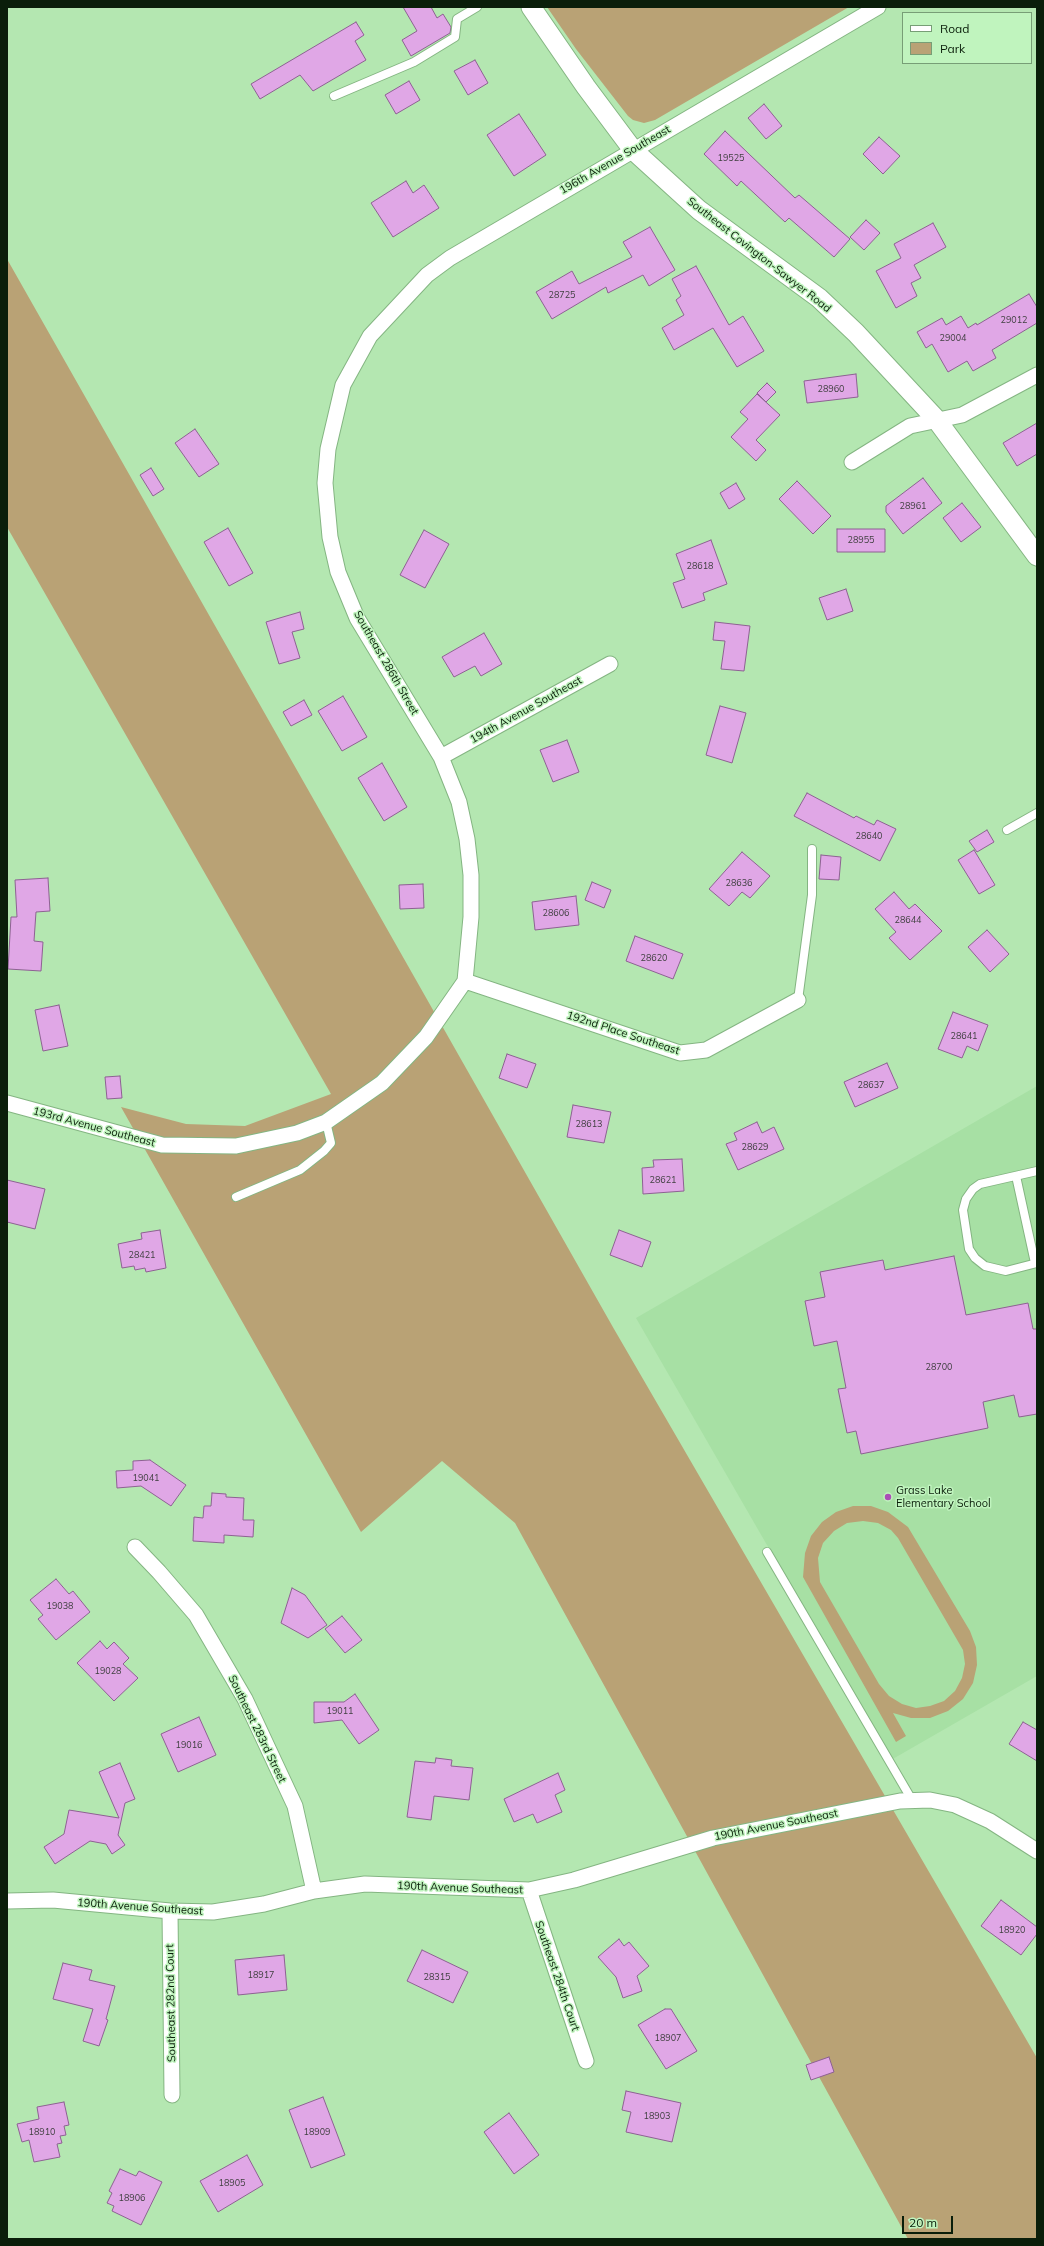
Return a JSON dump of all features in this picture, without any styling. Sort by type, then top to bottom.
[{"type":"street","name":"Southeast Covington-Sawyer Road","points":[[531,7],[586,87],[633,150],[699,210],[819,298],[890,367],[936,419],[1037,556]]},
{"type":"street","name":"196th Avenue Southeast","points":[[370,336],[427,276],[450,258],[878,7]]},
{"type":"street","name":"Southeast 286th Street","points":[[370,336],[343,385],[328,449],[325,483],[330,537],[338,572],[357,618],[441,757]]},
{"type":"street","points":[[852,462],[910,426],[936,419],[962,415],[1037,375]]},
{"type":"street","name":"194th Avenue Southeast","points":[[441,757],[610,664]]},
{"type":"street","name":"193rd Avenue Southeast","points":[[7,1102],[162,1145],[236,1146],[297,1133],[326,1122],[382,1083],[426,1037],[465,981],[471,917],[467,839],[458,802],[441,757]]},
{"type":"street","name":"192nd Place Southeast","points":[[465,981],[680,1052],[706,1050],[798,1000]]},
{"type":"street","name":"Southeast 283rd Street","points":[[134,1547],[159,1572],[196,1615],[245,1699],[295,1806],[314,1891]]},
{"type":"street","name":"190th Avenue Southeast","points":[[7,1901],[53,1900],[170,1911],[213,1912],[264,1904],[314,1891],[365,1884],[528,1890],[574,1880],[713,1838],[900,1801],[912,1800],[930,1800],[954,1805],[990,1821],[1037,1851]]},
{"type":"street","name":"Southeast 284th Court","points":[[528,1890],[586,2061]]},
{"type":"street","name":"Southeast 282nd Court","points":[[170,1911],[172,2096]]},
{"type":"lane","points":[[334,96],[414,62],[455,38],[457,19],[477,7]]},
{"type":"lane","points":[[1007,830],[1037,813]]},
{"type":"lane","points":[[798,1000],[812,894],[812,849]]},
{"type":"lane","points":[[236,1198],[300,1170],[324,1151],[331,1143],[326,1122]]},
{"type":"lane","points":[[1016,1176],[1036,1263],[1006,1271],[997,1270],[985,1266],[975,1258],[970,1249],[963,1220],[963,1210],[966,1199],[972,1189],[980,1184],[1037,1171]]},
{"type":"lane","points":[[767,1552],[912,1800]]},
{"type":"shaded area","name":"Grass Lake Elementary School","points":[[1037,1086],[1037,1676],[891,1760],[636,1318]]},
{"type":"green space","points":[[547,7],[849,7],[655,120],[644,123],[633,120],[628,116],[576,49]]},
{"type":"green space","points":[[7,259],[614,1329],[1037,2058],[1037,2239],[908,2239],[515,1523],[442,1461],[361,1532],[121,1107],[186,1124],[245,1126],[331,1094],[7,527]]},
{"type":"green space","points":[[853,1506],[871,1506],[888,1512],[908,1527],[970,1631],[976,1647],[977,1665],[973,1683],[963,1699],[948,1711],[930,1718],[911,1718],[893,1713],[906,1736],[896,1742],[803,1577],[805,1553],[811,1536],[822,1522],[836,1512]],"holes":[[[863,1521],[878,1523],[891,1530],[898,1538],[963,1650],[965,1664],[962,1678],[955,1691],[944,1701],[930,1706],[916,1708],[902,1704],[889,1696],[879,1684],[820,1582],[818,1558],[823,1543],[834,1531],[847,1523]]]},
{"type":"building","points":[[403,7],[431,7],[437,18],[443,14],[451,27],[450,33],[411,56],[402,40],[417,31]]},
{"type":"building","points":[[356,22],[364,35],[355,41],[366,60],[313,91],[300,75],[260,99],[251,84]]},
{"type":"building","points":[[475,60],[488,83],[468,95],[454,71]]},
{"type":"building","points":[[409,81],[420,100],[396,114],[385,95]]},
{"type":"building","points":[[764,104],[782,126],[766,139],[748,118]]},
{"type":"building","points":[[519,114],[546,155],[514,176],[487,135]]},
{"type":"building","points":[[725,131],[795,198],[799,195],[850,239],[834,257],[789,218],[785,222],[741,181],[737,186],[704,154]]},
{"type":"building","points":[[879,137],[900,156],[883,174],[863,154]]},
{"type":"building","points":[[406,181],[413,193],[424,185],[439,208],[393,237],[371,203]]},
{"type":"building","points":[[866,220],[880,233],[864,250],[850,237]]},
{"type":"building","points":[[933,223],[946,247],[914,265],[921,278],[911,283],[917,296],[896,308],[876,271],[901,258],[894,244]]},
{"type":"building","points":[[650,227],[675,270],[649,286],[643,275],[608,293],[606,287],[552,319],[536,292],[572,271],[579,284],[632,257],[623,242]]},
{"type":"building","points":[[696,266],[729,325],[743,316],[764,351],[737,367],[713,328],[674,350],[662,328],[684,315],[676,300],[681,296],[672,279]]},
{"type":"building","points":[[1029,294],[1037,307],[1037,323],[992,350],[996,358],[973,371],[967,361],[948,372],[932,344],[926,348],[917,332],[942,318],[946,325],[961,316],[968,328],[976,323],[977,325]]},
{"type":"building","points":[[856,374],[858,397],[807,403],[804,381]]},
{"type":"building","points":[[767,383],[776,392],[766,402],[757,393]]},
{"type":"building","points":[[757,394],[780,415],[756,440],[766,450],[756,461],[731,437],[748,419],[740,412]]},
{"type":"building","points":[[1037,423],[1037,454],[1017,466],[1003,443]]},
{"type":"building","points":[[195,429],[219,464],[199,477],[175,443]]},
{"type":"building","points":[[151,468],[164,489],[153,496],[140,475]]},
{"type":"building","points":[[923,478],[942,503],[903,534],[886,512],[886,506]]},
{"type":"building","points":[[797,481],[831,516],[813,534],[779,499]]},
{"type":"building","points":[[736,483],[745,499],[729,509],[720,493]]},
{"type":"building","points":[[962,503],[981,527],[961,542],[943,518]]},
{"type":"building","points":[[228,528],[253,573],[229,586],[204,542]]},
{"type":"building","points":[[837,529],[885,529],[885,552],[837,552]]},
{"type":"building","points":[[424,530],[449,544],[425,588],[400,575]]},
{"type":"building","points":[[711,540],[727,584],[703,593],[705,600],[682,608],[673,583],[685,579],[676,554]]},
{"type":"building","points":[[846,589],[853,611],[827,620],[819,598]]},
{"type":"building","points":[[300,612],[304,629],[292,632],[300,658],[279,664],[266,622]]},
{"type":"building","points":[[715,622],[750,626],[744,671],[721,669],[725,641],[713,640]]},
{"type":"building","points":[[484,633],[502,664],[481,676],[475,666],[454,677],[442,657]]},
{"type":"building","points":[[343,696],[367,737],[342,751],[318,711]]},
{"type":"building","points":[[304,700],[312,715],[291,726],[283,712]]},
{"type":"building","points":[[720,706],[746,713],[732,763],[706,755]]},
{"type":"building","points":[[567,740],[579,772],[553,782],[540,750]]},
{"type":"building","points":[[382,763],[407,807],[384,821],[358,778]]},
{"type":"building","points":[[807,793],[854,818],[856,816],[874,825],[877,820],[896,829],[880,861],[794,816]]},
{"type":"building","points":[[987,830],[994,842],[977,852],[969,841]]},
{"type":"building","points":[[974,850],[995,885],[979,894],[958,860]]},
{"type":"building","points":[[742,852],[770,876],[750,898],[742,892],[729,906],[709,889]]},
{"type":"building","points":[[821,855],[841,857],[839,880],[819,879]]},
{"type":"building","points":[[48,878],[50,911],[36,912],[34,941],[43,942],[41,971],[8,969],[11,917],[17,917],[15,880]]},
{"type":"building","points":[[592,882],[611,890],[604,908],[585,900]]},
{"type":"building","points":[[423,884],[424,908],[400,909],[399,885]]},
{"type":"building","points":[[894,892],[909,909],[915,904],[942,931],[910,960],[889,938],[896,932],[875,909]]},
{"type":"building","points":[[576,896],[579,925],[535,930],[532,902]]},
{"type":"building","points":[[987,930],[1009,954],[990,972],[968,947]]},
{"type":"building","points":[[635,936],[683,954],[673,979],[626,961]]},
{"type":"building","points":[[59,1005],[68,1046],[43,1051],[35,1010]]},
{"type":"building","points":[[953,1012],[988,1025],[978,1051],[967,1046],[962,1058],[938,1049]]},
{"type":"building","points":[[507,1054],[536,1064],[527,1088],[499,1078]]},
{"type":"building","points":[[887,1063],[898,1088],[855,1107],[844,1082]]},
{"type":"building","points":[[120,1076],[122,1098],[107,1099],[105,1077]]},
{"type":"building","points":[[573,1105],[611,1112],[604,1143],[567,1137]]},
{"type":"building","points":[[757,1122],[762,1133],[774,1127],[784,1149],[738,1170],[726,1144],[737,1140],[734,1133]]},
{"type":"building","points":[[682,1159],[684,1191],[643,1194],[642,1168],[654,1167],[653,1160]]},
{"type":"building","points":[[7,1180],[45,1189],[35,1229],[7,1222]]},
{"type":"building","points":[[160,1230],[166,1268],[146,1272],[145,1268],[135,1270],[134,1266],[122,1268],[118,1244],[142,1239],[141,1233]]},
{"type":"building","points":[[619,1230],[651,1242],[642,1267],[610,1255]]},
{"type":"building","points":[[954,1256],[966,1315],[1028,1303],[1033,1329],[1037,1329],[1037,1414],[1019,1417],[1014,1395],[983,1402],[988,1428],[861,1454],[856,1431],[847,1433],[838,1389],[846,1388],[837,1341],[814,1346],[805,1301],[825,1297],[820,1272],[883,1260],[885,1270]]},
{"type":"building","points":[[150,1460],[186,1485],[171,1506],[141,1486],[117,1488],[116,1471],[133,1470],[133,1461]]},
{"type":"building","points":[[212,1493],[226,1494],[226,1497],[244,1498],[243,1520],[254,1520],[253,1537],[224,1535],[224,1543],[193,1541],[194,1517],[203,1518],[204,1506],[211,1506]]},
{"type":"building","points":[[56,1579],[69,1594],[73,1591],[90,1612],[56,1640],[38,1619],[43,1615],[30,1600]]},
{"type":"building","points":[[292,1588],[305,1595],[327,1625],[308,1638],[281,1623]]},
{"type":"building","points":[[342,1616],[362,1640],[345,1653],[325,1629]]},
{"type":"building","points":[[100,1641],[107,1649],[114,1642],[129,1658],[123,1664],[138,1678],[114,1701],[77,1663]]},
{"type":"building","points":[[355,1694],[379,1730],[359,1744],[342,1720],[314,1723],[314,1702],[344,1702]]},
{"type":"building","points":[[199,1717],[216,1755],[178,1772],[161,1734]]},
{"type":"building","points":[[1023,1722],[1037,1730],[1037,1761],[1009,1744]]},
{"type":"building","points":[[436,1758],[452,1760],[451,1766],[473,1768],[469,1800],[434,1796],[431,1820],[407,1817],[415,1761],[435,1763]]},
{"type":"building","points":[[120,1763],[135,1799],[125,1803],[118,1835],[125,1845],[112,1854],[106,1844],[90,1841],[55,1864],[44,1847],[64,1834],[69,1810],[119,1818],[99,1772]]},
{"type":"building","points":[[558,1773],[565,1790],[555,1795],[562,1812],[537,1823],[533,1814],[514,1822],[504,1799]]},
{"type":"building","points":[[1001,1900],[1037,1927],[1037,1934],[1021,1955],[981,1926]]},
{"type":"building","points":[[619,1939],[624,1946],[629,1942],[649,1966],[637,1976],[642,1991],[623,1998],[616,1977],[598,1957]]},
{"type":"building","points":[[422,1950],[468,1972],[453,2003],[407,1981]]},
{"type":"building","points":[[284,1955],[287,1990],[238,1995],[235,1960]]},
{"type":"building","points":[[63,1963],[92,1970],[89,1980],[115,1986],[106,2019],[108,2020],[99,2046],[83,2041],[93,2009],[53,1999]]},
{"type":"building","points":[[665,2009],[671,2009],[697,2051],[666,2069],[638,2025]]},
{"type":"building","points":[[829,2057],[834,2072],[811,2080],[806,2065]]},
{"type":"building","points":[[626,2091],[681,2103],[672,2142],[626,2132],[631,2112],[622,2110]]},
{"type":"building","points":[[323,2097],[345,2155],[311,2168],[289,2110]]},
{"type":"building","points":[[64,2102],[69,2125],[64,2126],[66,2135],[60,2136],[62,2143],[57,2144],[60,2157],[34,2162],[29,2140],[22,2142],[17,2124],[39,2119],[37,2107]]},
{"type":"building","points":[[509,2113],[539,2155],[514,2174],[484,2132]]},
{"type":"building","points":[[247,2155],[263,2185],[218,2212],[200,2181]]},
{"type":"building","points":[[120,2169],[136,2176],[139,2171],[162,2182],[141,2225],[112,2211],[114,2206],[107,2203],[112,2193],[109,2191]]},
{"type":"place","name":"Grass Lake Elementary School","points":[[888,1497]]}]
